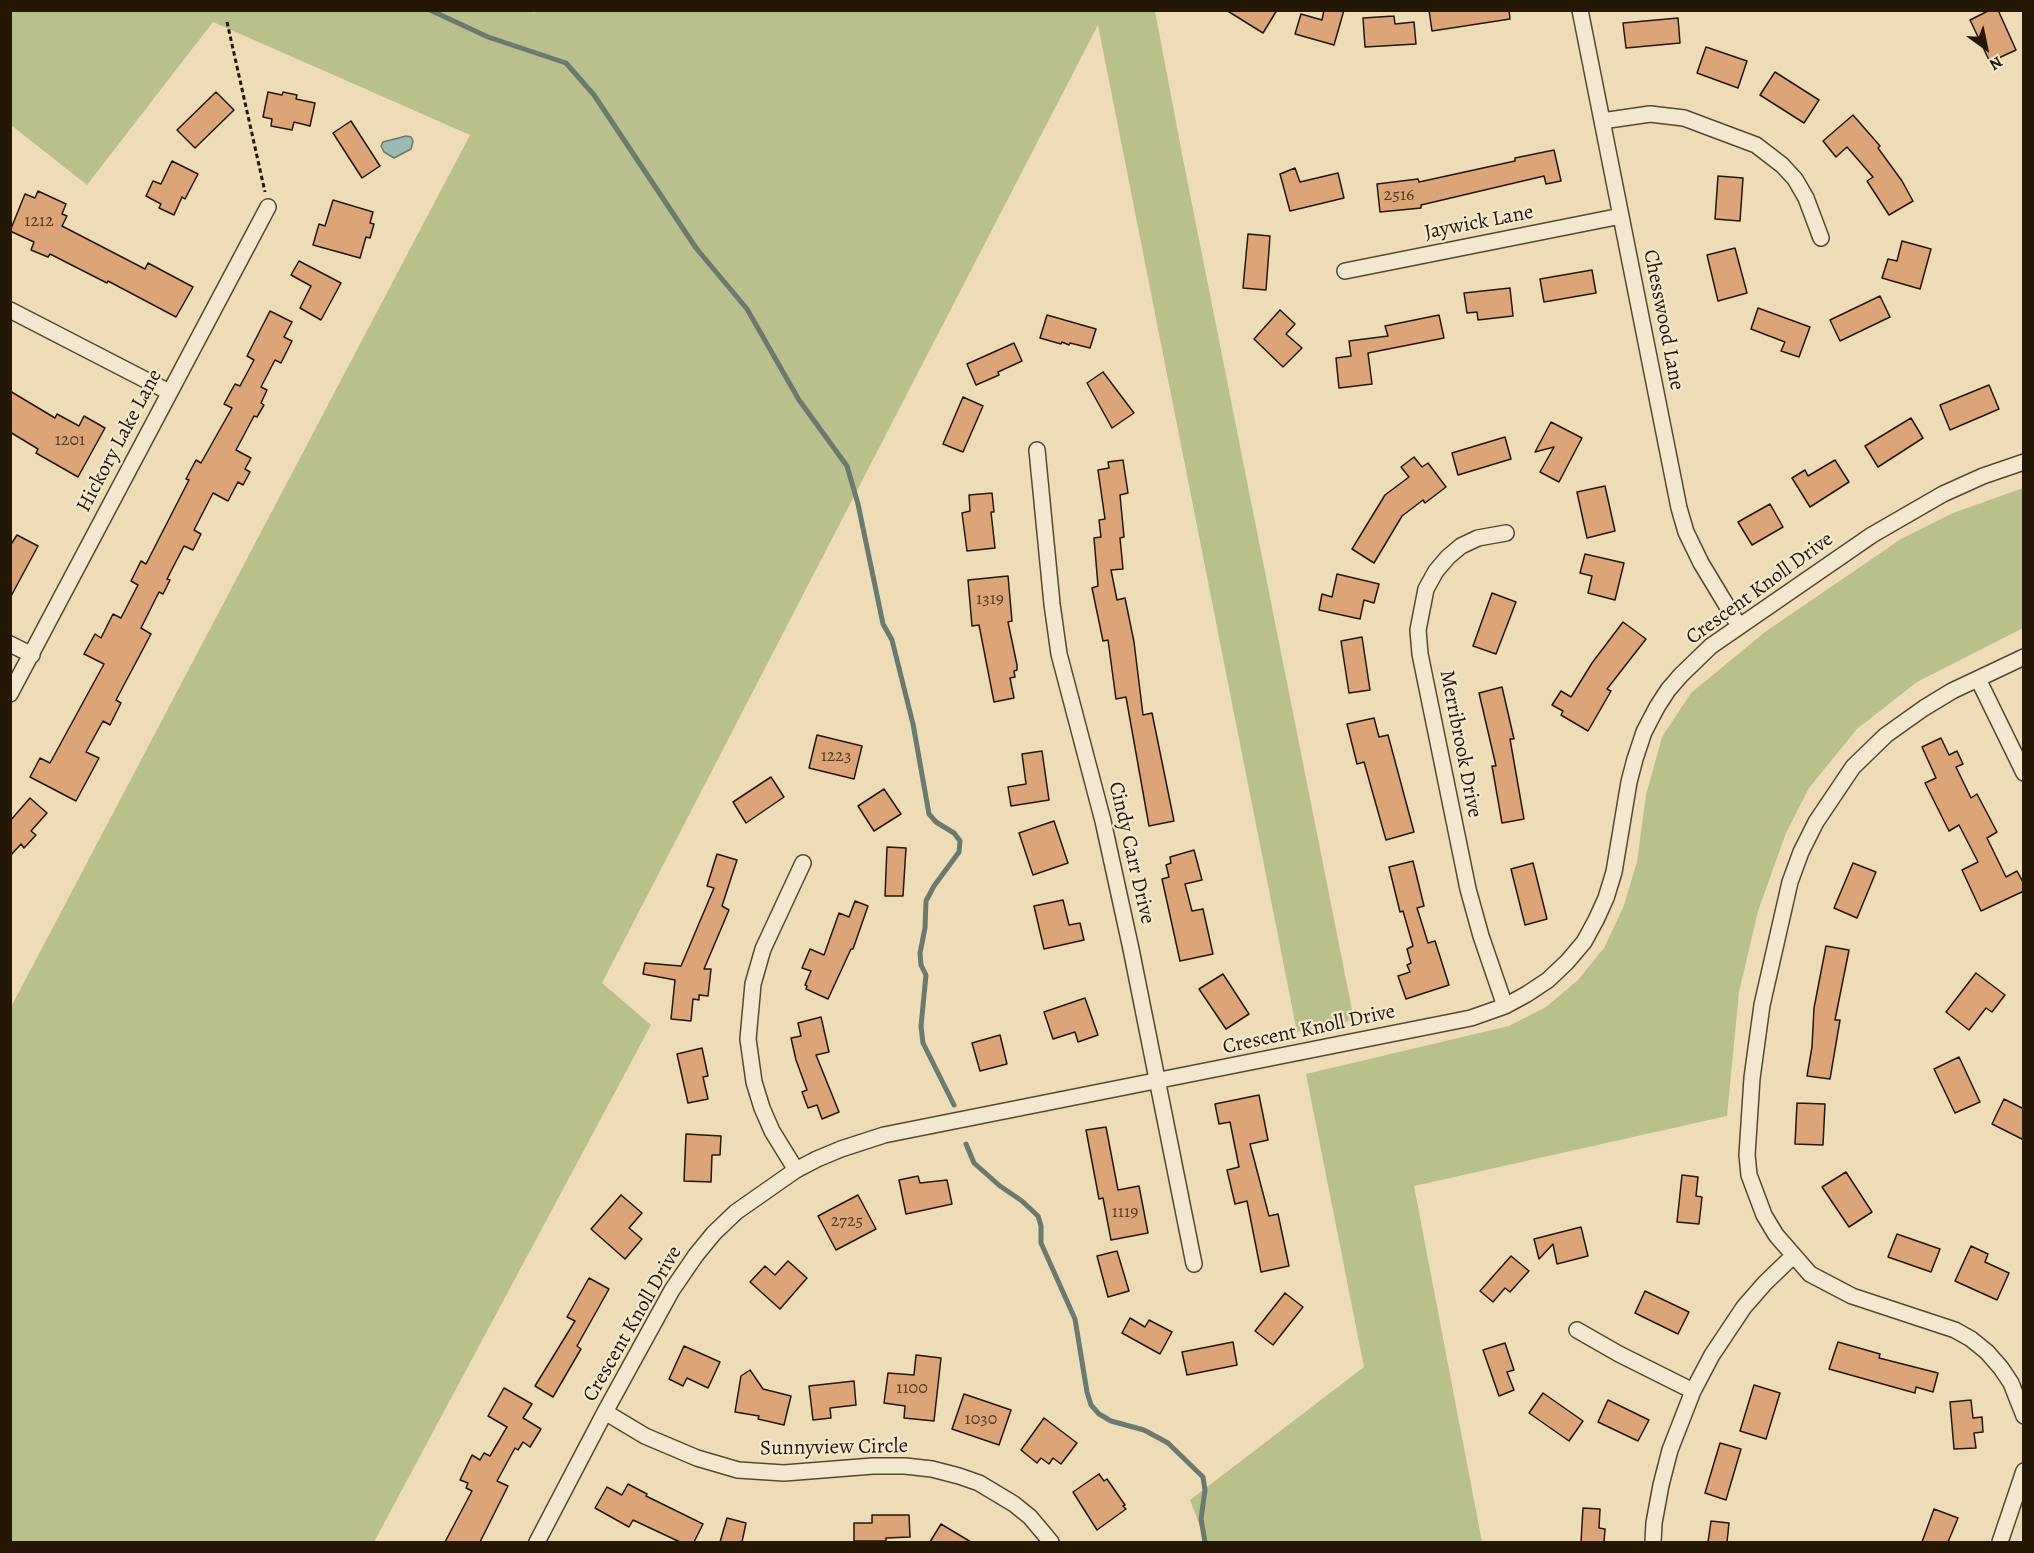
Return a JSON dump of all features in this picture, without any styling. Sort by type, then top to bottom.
[{"type":"street","name":"Chesswood Lane","points":[[1580,10],[1686,532],[1701,563],[1739,626]]},
{"type":"street","points":[[1602,121],[1650,114],[1684,118],[1756,145],[1782,165],[1795,179],[1806,198],[1821,238]]},
{"type":"street","name":"Hickory Lake Lane","points":[[10,694],[268,207]]},
{"type":"street","name":"Jaywick Lane","points":[[1345,271],[1621,216]]},
{"type":"street","points":[[10,310],[169,392]]},
{"type":"street","name":"Cindy Carr Drive","points":[[1037,450],[1059,654],[1103,822],[1194,1264]]},
{"type":"street","name":"Crescent Knoll Drive","points":[[537,1542],[672,1290],[714,1233],[736,1212],[796,1170],[841,1149],[884,1135],[1471,1018],[1505,1006],[1548,980],[1584,942],[1606,898],[1614,872],[1629,782],[1644,732],[1657,707],[1681,675],[1711,646],[1872,535],[1943,494],[1973,480],[2024,462]]},
{"type":"street","name":"Merribrook Drive","points":[[1505,1006],[1468,889],[1420,654],[1418,630],[1426,589],[1448,556],[1478,537],[1506,533]]},
{"type":"street","points":[[10,644],[32,655]]},
{"type":"street","points":[[2024,657],[1924,708],[1886,735],[1853,767],[1816,822],[1801,852],[1790,882],[1761,1016],[1752,1078],[1747,1155],[1749,1175],[1764,1215],[1776,1235],[1810,1274],[1852,1296],[1955,1330],[1971,1339],[2001,1368],[2011,1383],[2024,1416]]},
{"type":"street","points":[[1978,679],[2024,773]]},
{"type":"street","points":[[796,1170],[772,1131],[762,1108],[754,1082],[748,1039],[753,984],[763,949],[802,863]]},
{"type":"street","points":[[1653,1542],[1661,1485],[1670,1450],[1693,1391],[1712,1354],[1744,1306],[1793,1256]]},
{"type":"street","points":[[1577,1330],[1693,1391]]},
{"type":"street","name":"Sunnyview Circle","points":[[605,1412],[645,1436],[697,1458],[738,1470],[784,1473],[873,1466],[905,1466],[932,1469],[959,1476],[979,1483],[1014,1504],[1030,1517],[1051,1542]]},
{"type":"street","points":[[2000,1542],[2024,1471]]},
{"type":"path","points":[[227,22],[268,207]]},
{"type":"green space","points":[[530,10],[534,13],[536,10],[1155,11],[1354,1020],[1297,1032],[1098,25],[602,983],[651,1025],[374,1542],[11,1542],[11,1007],[470,135],[213,22],[87,185],[11,125],[11,11]]},
{"type":"green space","points":[[2023,488],[2023,628],[1917,682],[1857,729],[1809,788],[1786,833],[1758,911],[1739,992],[1727,1116],[1414,1186],[1482,1542],[1206,1542],[1190,1500],[1364,1367],[1306,1074],[1509,1026],[1546,1007],[1578,980],[1604,948],[1623,908],[1637,862],[1646,795],[1662,737],[1691,693],[1765,632],[1901,539],[1953,513]]},
{"type":"water","points":[[406,136],[411,137],[413,141],[411,149],[394,158],[384,152],[381,146],[383,142]]},
{"type":"building","points":[[1226,10],[1277,10],[1263,33]]},
{"type":"building","points":[[1324,10],[1344,10],[1334,45],[1295,34],[1301,14],[1322,20]]},
{"type":"building","points":[[1429,10],[1509,10],[1510,19],[1432,31]]},
{"type":"building","points":[[1990,10],[1998,10],[2016,50],[1990,62],[1970,20]]},
{"type":"building","points":[[1394,16],[1395,24],[1414,22],[1416,44],[1365,47],[1363,18]]},
{"type":"building","points":[[1678,18],[1680,43],[1626,48],[1623,23]]},
{"type":"building","points":[[1706,47],[1747,61],[1738,88],[1697,73]]},
{"type":"building","points":[[1775,72],[1819,100],[1804,123],[1760,95]]},
{"type":"building","points":[[216,92],[234,110],[195,148],[177,130]]},
{"type":"building","points":[[268,92],[297,95],[296,99],[315,103],[310,126],[294,122],[292,130],[271,126],[272,119],[263,117]]},
{"type":"building","points":[[1853,115],[1880,146],[1878,148],[1902,181],[1913,201],[1889,215],[1867,181],[1873,177],[1847,147],[1836,157],[1823,141]]},
{"type":"building","points":[[351,121],[380,166],[362,178],[333,133]]},
{"type":"building","points":[[1554,150],[1561,181],[1546,184],[1544,176],[1421,205],[1421,208],[1380,212],[1377,184],[1418,179],[1419,182]]},
{"type":"building","points":[[172,161],[198,174],[185,199],[182,197],[174,215],[159,208],[161,204],[146,196],[153,181],[161,184]]},
{"type":"building","points":[[1295,168],[1300,182],[1338,173],[1344,198],[1290,211],[1280,174]]},
{"type":"building","points":[[1718,176],[1743,178],[1740,221],[1715,219]]},
{"type":"building","points":[[38,191],[66,204],[62,214],[67,216],[62,226],[145,269],[148,263],[193,287],[176,317],[50,254],[48,257],[31,250],[34,242],[10,231],[25,194],[35,198]]},
{"type":"building","points":[[333,200],[373,212],[370,223],[374,224],[370,238],[366,237],[360,258],[313,245],[319,224],[325,226]]},
{"type":"building","points":[[1248,234],[1270,236],[1266,290],[1243,288]]},
{"type":"building","points":[[1902,241],[1931,249],[1920,289],[1882,278],[1888,259],[1897,261]]},
{"type":"building","points":[[1735,248],[1747,293],[1718,301],[1707,255]]},
{"type":"building","points":[[299,261],[341,283],[321,320],[300,308],[311,286],[291,275]]},
{"type":"building","points":[[1592,270],[1596,293],[1544,302],[1540,279]]},
{"type":"building","points":[[1510,288],[1513,316],[1478,320],[1477,312],[1467,313],[1464,293]]},
{"type":"building","points":[[1880,296],[1890,317],[1840,341],[1830,320]]},
{"type":"building","points":[[1758,308],[1810,327],[1799,357],[1781,351],[1785,342],[1751,329]]},
{"type":"building","points":[[1280,310],[1295,324],[1286,334],[1302,348],[1283,367],[1254,339]]},
{"type":"building","points":[[270,311],[292,322],[284,337],[292,341],[281,363],[275,360],[261,387],[267,390],[261,403],[264,405],[257,417],[254,416],[236,450],[251,458],[245,469],[250,472],[243,485],[238,482],[228,501],[213,493],[194,530],[201,534],[193,550],[184,546],[167,579],[170,580],[163,594],[159,592],[141,628],[151,634],[116,700],[121,703],[110,725],[103,721],[86,752],[99,758],[76,801],[30,777],[40,758],[50,763],[104,664],[84,654],[95,634],[101,638],[113,614],[121,618],[138,585],[131,581],[141,561],[146,564],[189,480],[186,479],[196,460],[201,463],[232,408],[224,404],[235,384],[240,386],[254,360],[247,356]]},
{"type":"building","points":[[1047,315],[1096,329],[1090,348],[1040,338]]},
{"type":"building","points":[[1439,315],[1444,338],[1368,353],[1372,384],[1339,388],[1336,358],[1351,356],[1349,341],[1388,336],[1385,326]]},
{"type":"building","points":[[1014,343],[1022,361],[976,385],[967,364]]},
{"type":"building","points":[[1103,372],[1134,413],[1112,428],[1087,383]]},
{"type":"building","points":[[1989,385],[1999,409],[1950,430],[1940,405]]},
{"type":"building","points":[[10,391],[55,418],[57,414],[79,426],[84,416],[105,428],[78,477],[36,453],[38,449],[10,432]]},
{"type":"building","points":[[963,397],[983,406],[963,452],[943,444]]},
{"type":"building","points":[[1911,418],[1923,438],[1878,467],[1865,446]]},
{"type":"building","points":[[1551,422],[1582,438],[1559,482],[1540,472],[1554,447],[1535,452]]},
{"type":"building","points":[[1505,437],[1511,459],[1458,475],[1452,453]]},
{"type":"building","points":[[1414,457],[1422,467],[1428,463],[1446,487],[1425,503],[1423,500],[1402,516],[1374,563],[1352,549],[1385,495],[1409,477],[1401,467]]},
{"type":"building","points":[[1123,460],[1128,493],[1120,495],[1124,537],[1120,538],[1123,569],[1111,570],[1117,600],[1125,598],[1134,642],[1143,715],[1152,713],[1174,821],[1149,826],[1126,697],[1116,699],[1108,640],[1103,641],[1092,588],[1098,586],[1094,538],[1101,537],[1099,520],[1105,519],[1098,470],[1109,468],[1108,462]]},
{"type":"building","points":[[1835,460],[1849,482],[1810,507],[1792,478],[1805,470],[1808,476]]},
{"type":"building","points":[[1605,486],[1615,531],[1587,538],[1577,492]]},
{"type":"building","points":[[992,493],[994,512],[991,512],[995,548],[967,551],[962,513],[970,511],[969,495]]},
{"type":"building","points":[[1770,504],[1783,527],[1752,545],[1738,522]]},
{"type":"building","points":[[17,535],[38,546],[10,598],[10,546]]},
{"type":"building","points":[[1585,554],[1624,563],[1615,600],[1588,593],[1592,576],[1580,573]]},
{"type":"building","points":[[1337,574],[1379,584],[1374,603],[1364,600],[1360,619],[1319,610],[1322,594],[1332,597]]},
{"type":"building","points":[[1008,576],[1012,621],[1008,622],[1017,665],[1017,670],[1014,671],[1015,677],[1010,678],[1014,698],[994,702],[979,625],[972,626],[968,580]]},
{"type":"building","points":[[1492,593],[1516,602],[1496,654],[1473,646]]},
{"type":"building","points":[[1623,622],[1646,639],[1607,689],[1611,691],[1588,731],[1561,715],[1563,711],[1552,705],[1561,691],[1571,697],[1592,663]]},
{"type":"building","points":[[1362,637],[1370,690],[1349,693],[1341,641]]},
{"type":"building","points":[[1502,687],[1514,739],[1510,739],[1524,819],[1502,823],[1492,766],[1496,766],[1479,693]]},
{"type":"building","points":[[1374,718],[1379,737],[1388,735],[1414,832],[1386,840],[1364,762],[1357,764],[1347,724]]},
{"type":"building","points":[[817,735],[862,746],[854,779],[809,768]]},
{"type":"building","points":[[1941,738],[1949,755],[1957,751],[1963,764],[1956,767],[1971,798],[1977,794],[1997,832],[1987,838],[2006,877],[2017,871],[2024,884],[2024,891],[1981,911],[1962,870],[1978,862],[1959,825],[1949,831],[1925,783],[1936,778],[1922,747]]},
{"type":"building","points":[[1042,751],[1049,800],[1011,806],[1008,787],[1026,784],[1022,754]]},
{"type":"building","points":[[771,777],[784,797],[746,823],[733,802]]},
{"type":"building","points":[[884,789],[901,814],[874,831],[858,806]]},
{"type":"building","points":[[30,798],[47,813],[31,831],[36,835],[24,848],[21,844],[10,856],[10,821]]},
{"type":"building","points":[[1054,821],[1068,863],[1033,875],[1019,833]]},
{"type":"building","points":[[887,847],[906,848],[903,896],[885,896]]},
{"type":"building","points":[[1194,850],[1202,880],[1185,884],[1192,911],[1203,909],[1213,954],[1180,961],[1162,879],[1169,877],[1166,865],[1171,863],[1170,857]]},
{"type":"building","points":[[717,854],[737,860],[722,906],[729,910],[704,969],[711,969],[708,996],[699,995],[699,1000],[693,999],[691,1021],[671,1019],[675,980],[643,974],[645,963],[681,966],[714,888],[707,886]]},
{"type":"building","points":[[1413,861],[1424,906],[1417,908],[1428,943],[1435,941],[1449,985],[1406,999],[1398,976],[1410,972],[1407,965],[1411,963],[1407,949],[1413,946],[1403,911],[1400,912],[1389,867]]},
{"type":"building","points":[[1533,863],[1547,919],[1525,925],[1511,869]]},
{"type":"building","points":[[1853,863],[1876,872],[1857,918],[1834,908]]},
{"type":"building","points":[[1063,900],[1069,925],[1080,923],[1084,940],[1044,949],[1034,906]]},
{"type":"building","points":[[855,901],[868,906],[853,949],[828,999],[806,989],[805,985],[811,971],[802,968],[810,949],[824,955],[839,913],[849,917]]},
{"type":"building","points":[[1826,946],[1849,950],[1835,1020],[1840,1020],[1830,1079],[1807,1076],[1812,1047],[1814,1008]]},
{"type":"building","points":[[1976,973],[2005,995],[1992,1012],[1986,1008],[1969,1030],[1946,1012]]},
{"type":"building","points":[[1223,974],[1249,1014],[1226,1029],[1199,989]]},
{"type":"building","points":[[1085,998],[1098,1035],[1078,1042],[1075,1032],[1053,1039],[1044,1012]]},
{"type":"building","points":[[821,1017],[829,1052],[816,1055],[839,1112],[822,1119],[817,1105],[808,1108],[802,1092],[807,1090],[791,1038],[801,1036],[798,1023]]},
{"type":"building","points":[[1000,1035],[1007,1064],[980,1071],[972,1043]]},
{"type":"building","points":[[702,1048],[708,1076],[703,1077],[708,1099],[688,1103],[677,1054]]},
{"type":"building","points":[[1959,1057],[1980,1102],[1955,1113],[1934,1069]]},
{"type":"building","points":[[1259,1095],[1268,1140],[1250,1144],[1269,1216],[1278,1214],[1289,1266],[1261,1272],[1247,1201],[1235,1204],[1227,1170],[1239,1167],[1230,1122],[1219,1124],[1215,1104]]},
{"type":"building","points":[[2004,1099],[2024,1109],[2024,1140],[1992,1124]]},
{"type":"building","points":[[1797,1103],[1825,1104],[1823,1145],[1795,1144]]},
{"type":"building","points":[[1106,1127],[1118,1190],[1139,1186],[1148,1233],[1111,1240],[1103,1198],[1099,1199],[1086,1130]]},
{"type":"building","points":[[686,1134],[721,1136],[720,1155],[712,1155],[711,1182],[684,1181]]},
{"type":"building","points":[[1846,1172],[1872,1212],[1849,1227],[1822,1187]]},
{"type":"building","points":[[1682,1175],[1698,1177],[1696,1196],[1702,1197],[1699,1224],[1677,1222]]},
{"type":"building","points":[[918,1176],[920,1183],[947,1180],[952,1204],[906,1214],[899,1180]]},
{"type":"building","points":[[621,1195],[642,1213],[629,1228],[642,1239],[625,1259],[591,1229]]},
{"type":"building","points":[[858,1195],[876,1229],[836,1250],[818,1216]]},
{"type":"building","points":[[1581,1227],[1588,1256],[1557,1264],[1553,1244],[1539,1259],[1534,1239]]},
{"type":"building","points":[[1897,1234],[1940,1249],[1931,1272],[1888,1257]]},
{"type":"building","points":[[1971,1246],[1988,1254],[1985,1262],[2009,1273],[1997,1300],[1955,1281]]},
{"type":"building","points":[[1117,1251],[1129,1291],[1108,1297],[1097,1256]]},
{"type":"building","points":[[1511,1256],[1529,1271],[1510,1292],[1505,1288],[1493,1302],[1480,1291]]},
{"type":"building","points":[[788,1261],[807,1278],[780,1309],[750,1282],[765,1266],[775,1275]]},
{"type":"building","points":[[589,1278],[609,1289],[577,1346],[581,1349],[553,1397],[535,1386],[575,1321],[567,1317]]},
{"type":"building","points":[[1645,1291],[1689,1312],[1678,1334],[1635,1313]]},
{"type":"building","points":[[1285,1293],[1303,1307],[1273,1345],[1255,1331]]},
{"type":"building","points":[[1130,1318],[1145,1327],[1149,1320],[1172,1332],[1160,1354],[1122,1333]]},
{"type":"building","points":[[1233,1342],[1237,1365],[1187,1375],[1182,1352]]},
{"type":"building","points":[[1838,1342],[1880,1354],[1879,1358],[1938,1373],[1933,1392],[1916,1387],[1915,1393],[1829,1369]]},
{"type":"building","points":[[1505,1343],[1514,1370],[1507,1372],[1514,1390],[1499,1396],[1483,1350]]},
{"type":"building","points":[[684,1346],[720,1362],[708,1388],[687,1378],[683,1386],[669,1379]]},
{"type":"building","points":[[916,1355],[941,1358],[934,1421],[904,1418],[905,1406],[884,1403],[888,1373],[914,1375]]},
{"type":"building","points":[[750,1370],[763,1389],[791,1396],[784,1425],[758,1419],[759,1416],[735,1412],[741,1376]]},
{"type":"building","points":[[854,1381],[856,1405],[830,1408],[831,1418],[813,1420],[809,1386]]},
{"type":"building","points":[[1754,1385],[1780,1393],[1766,1439],[1740,1431]]},
{"type":"building","points":[[504,1388],[532,1404],[523,1418],[541,1429],[530,1447],[523,1442],[518,1450],[515,1448],[497,1481],[508,1486],[480,1542],[445,1542],[472,1491],[466,1488],[468,1483],[460,1480],[472,1455],[480,1460],[484,1453],[490,1456],[507,1427],[488,1416]]},
{"type":"building","points":[[1543,1393],[1583,1421],[1569,1441],[1529,1413]]},
{"type":"building","points":[[964,1394],[1011,1410],[999,1445],[952,1429]]},
{"type":"building","points":[[1608,1400],[1649,1420],[1638,1441],[1598,1422]]},
{"type":"building","points":[[1971,1400],[1973,1418],[1982,1417],[1983,1432],[1974,1433],[1976,1448],[1954,1449],[1950,1402]]},
{"type":"building","points":[[1044,1418],[1077,1443],[1061,1464],[1053,1458],[1049,1464],[1041,1458],[1037,1463],[1021,1450]]},
{"type":"building","points":[[1720,1443],[1741,1449],[1726,1500],[1705,1493]]},
{"type":"building","points":[[1099,1474],[1104,1481],[1107,1479],[1126,1509],[1097,1530],[1073,1492]]},
{"type":"building","points":[[628,1484],[647,1494],[646,1496],[703,1524],[694,1542],[680,1542],[633,1520],[629,1527],[595,1508],[607,1487],[622,1495]]},
{"type":"building","points":[[1583,1508],[1600,1509],[1599,1528],[1605,1529],[1604,1542],[1581,1542]]},
{"type":"building","points":[[1934,1509],[1958,1518],[1948,1542],[1922,1542]]},
{"type":"building","points":[[872,1515],[909,1515],[910,1537],[886,1538],[886,1541],[854,1541],[854,1523],[872,1523]]},
{"type":"building","points":[[727,1518],[746,1523],[742,1542],[720,1542]]},
{"type":"building","points":[[1711,1521],[1729,1523],[1727,1542],[1708,1542]]},
{"type":"building","points":[[941,1524],[971,1542],[930,1542]]},
{"type":"waterway","points":[[430,10],[488,37],[566,63],[594,95],[696,248],[747,309],[799,400],[847,466],[858,504],[883,624],[892,640],[913,724],[929,814],[936,822],[954,833],[960,841],[959,852],[926,901],[925,928],[920,953],[921,965],[926,975],[921,1026],[923,1043],[954,1105]]},
{"type":"waterway","points":[[966,1144],[974,1163],[1038,1216],[1041,1226],[1041,1243],[1075,1319],[1091,1405],[1099,1414],[1111,1421],[1144,1430],[1168,1443],[1203,1477],[1205,1490],[1201,1519],[1205,1542]]}]
